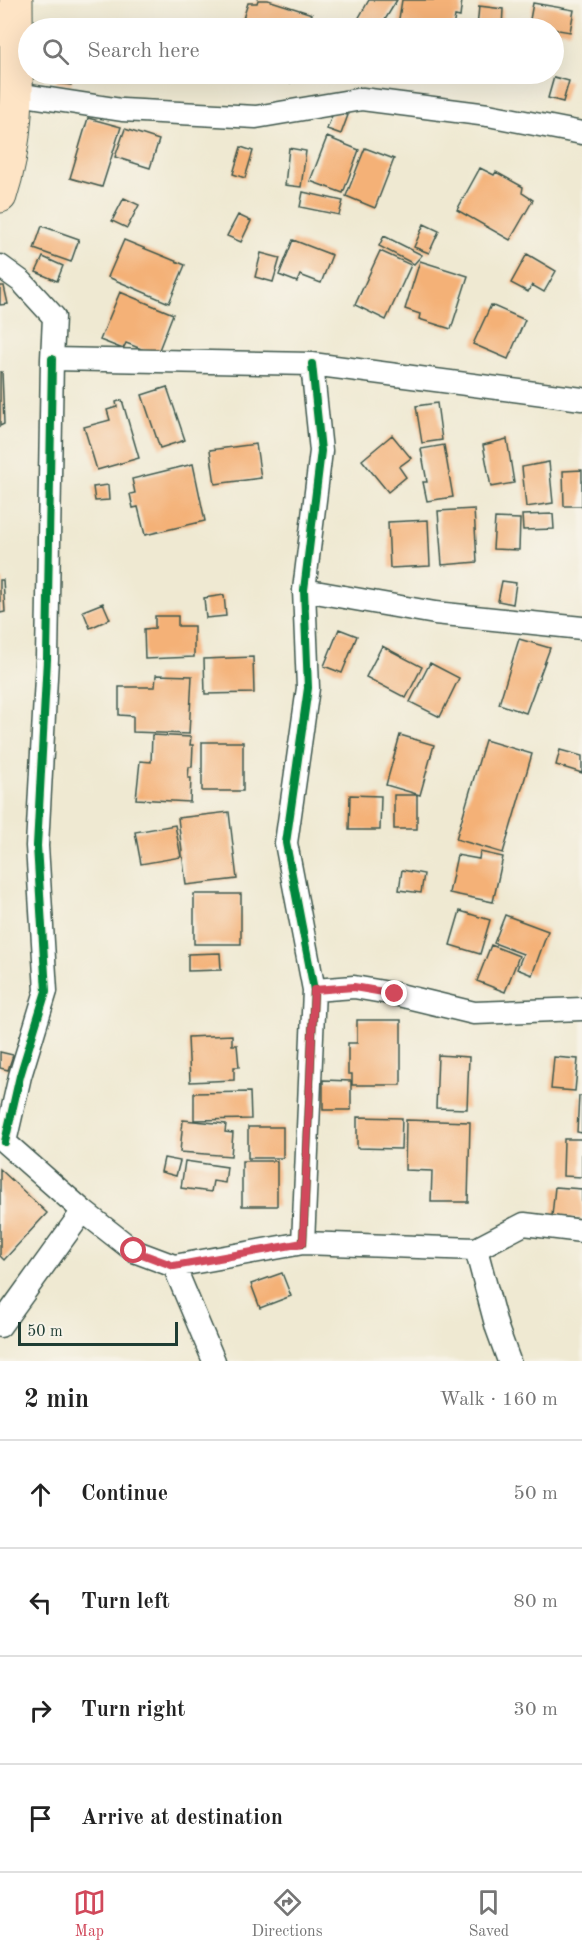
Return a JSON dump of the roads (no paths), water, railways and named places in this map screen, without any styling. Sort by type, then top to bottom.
[{"type":"main road","points":[[0,196],[9,168],[17,94],[8,58],[16,0]]},
{"type":"street","points":[[17,94],[122,110],[256,117],[362,99],[488,115],[582,133]]},
{"type":"street","points":[[0,266],[22,282],[54,317],[47,658],[37,846],[46,991],[2,1140],[83,1211],[134,1251],[174,1266],[303,1243],[476,1249],[524,1224],[582,1231]]},
{"type":"street","points":[[52,359],[312,364],[582,399]]},
{"type":"street","points":[[303,1243],[314,990],[286,843],[308,688],[304,590],[321,451],[312,364]]},
{"type":"street","points":[[304,590],[435,613],[582,628]]},
{"type":"street","points":[[314,990],[354,987],[395,994],[474,1013],[582,1009]]},
{"type":"street","points":[[0,1326],[83,1211]]},
{"type":"street","points":[[476,1249],[497,1328],[509,1361]]},
{"type":"street","points":[[174,1266],[214,1361]]}]
